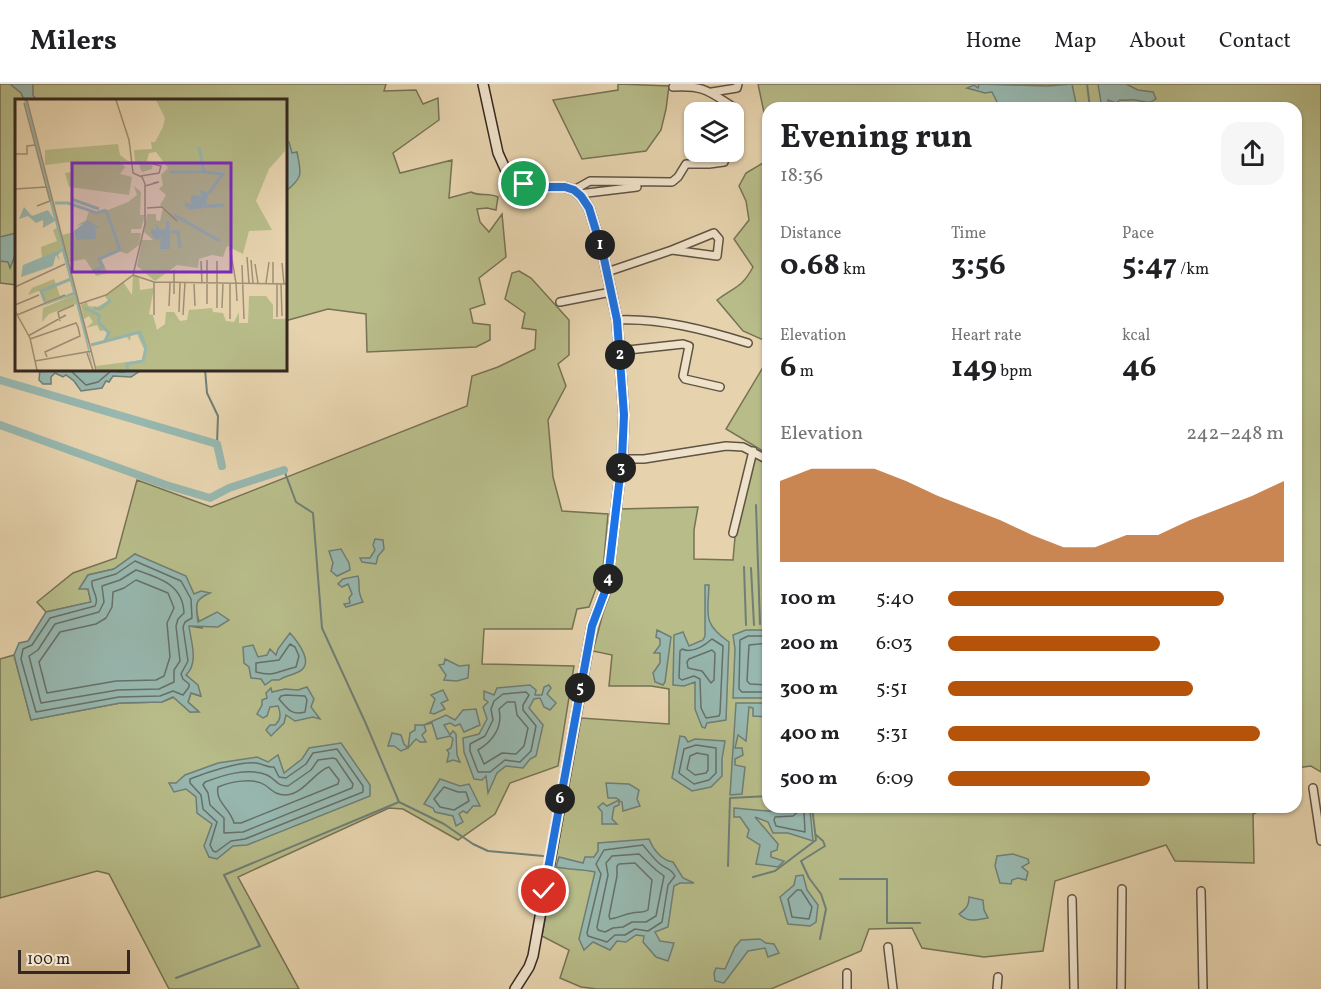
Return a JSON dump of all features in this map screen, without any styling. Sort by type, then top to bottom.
[{"type":"main road","points":[[483,84],[498,153],[507,173],[524,184],[536,187],[565,187],[576,192],[589,208],[607,272],[617,320],[624,415],[622,459],[607,586],[592,626],[533,956],[515,989]]},
{"type":"street","points":[[712,92],[737,88],[738,84]]},
{"type":"street","points":[[673,87],[694,86],[712,92],[726,102]]},
{"type":"street","points":[[576,192],[590,180],[672,182],[686,164],[723,162]]},
{"type":"street","points":[[576,192],[637,187]]},
{"type":"street","points":[[607,272],[714,233],[718,239],[717,256],[672,250]]},
{"type":"street","points":[[560,302],[611,292]]},
{"type":"street","points":[[617,320],[642,319],[703,329],[748,344]]},
{"type":"street","points":[[619,351],[683,344],[689,346],[683,376],[685,379],[720,387]]},
{"type":"street","points":[[622,459],[644,459],[726,446],[743,447],[762,456]]},
{"type":"street","points":[[733,533],[753,451]]},
{"type":"street","points":[[1313,788],[1321,841]]},
{"type":"street","points":[[1121,989],[1122,889]]},
{"type":"street","points":[[1201,891],[1203,989]]},
{"type":"street","points":[[1072,899],[1074,989]]},
{"type":"street","points":[[888,947],[893,989]]},
{"type":"street","points":[[847,973],[847,989]]},
{"type":"street","points":[[997,989],[998,976]]},
{"type":"green space","points":[[0,84],[386,84],[384,91],[416,90],[423,104],[438,98],[439,120],[393,153],[400,173],[452,160],[449,198],[471,192],[498,197],[496,210],[477,209],[480,222],[489,232],[502,214],[506,257],[479,278],[485,304],[470,309],[473,323],[490,325],[490,340],[476,347],[367,352],[366,314],[328,309],[286,321],[286,99],[15,99],[15,285],[0,283]]},
{"type":"green space","points":[[618,84],[669,86],[661,130],[646,151],[582,159],[553,100],[618,90]]},
{"type":"green space","points":[[758,84],[1321,84],[1321,772],[1311,766],[1302,767],[1302,102],[762,103]]},
{"type":"green space","points":[[762,164],[762,339],[743,331],[717,300],[741,283],[753,267],[734,239],[749,220],[746,201],[739,186],[746,173]]},
{"type":"green space","points":[[519,271],[531,278],[569,320],[569,355],[558,364],[566,386],[548,420],[553,477],[562,511],[608,514],[603,570],[589,607],[577,609],[572,629],[484,629],[482,664],[574,666],[558,766],[510,783],[495,814],[458,840],[403,809],[389,808],[238,877],[299,989],[169,989],[109,874],[97,871],[0,898],[0,659],[14,655],[31,720],[120,703],[162,702],[174,697],[190,712],[198,711],[188,702],[191,693],[200,696],[186,674],[189,626],[202,628],[197,604],[200,598],[209,593],[194,594],[135,554],[114,569],[88,575],[80,588],[88,589],[91,602],[46,612],[37,602],[73,573],[116,558],[137,480],[211,507],[467,406],[472,376],[498,367],[535,349],[536,330],[522,328],[525,313],[505,299],[512,273]]},
{"type":"green space","points":[[762,369],[762,450],[726,429]]},
{"type":"green space","points":[[755,457],[762,462],[762,813],[1255,813],[1253,814],[1254,863],[1175,861],[1166,845],[1055,881],[1043,951],[984,957],[922,948],[912,928],[869,929],[861,951],[771,989],[597,989],[581,987],[560,978],[569,950],[542,936],[581,718],[669,724],[669,689],[651,686],[609,686],[612,655],[593,651],[610,594],[619,509],[698,507],[694,530],[694,559],[733,560],[735,537]]},
{"type":"water","points":[[10,84],[33,84],[35,99],[24,99],[21,93]]},
{"type":"water","points":[[979,84],[1048,86],[1072,84],[1076,102],[997,102],[992,92],[985,93],[967,88],[974,85],[978,88]]},
{"type":"water","points":[[1098,84],[1126,84],[1138,90],[1153,92],[1156,99],[1148,102],[1108,100],[1108,102],[1101,102]]},
{"type":"water","points":[[286,141],[289,142],[292,153],[297,152],[300,174],[296,182],[286,191]]},
{"type":"water","points":[[15,233],[15,256],[10,268],[8,262],[0,261],[0,237]]},
{"type":"water","points":[[40,370],[142,370],[131,377],[113,376],[102,388],[81,391],[66,375],[63,377],[55,373],[51,377],[51,384],[43,384],[39,380]]},
{"type":"water","points":[[375,539],[383,540],[384,549],[378,556],[376,564],[362,562],[360,558],[370,558],[375,550],[373,545]]},
{"type":"water","points":[[341,549],[349,563],[350,570],[337,576],[331,571],[333,563],[329,551]]},
{"type":"water","points":[[135,554],[186,576],[194,594],[201,591],[210,593],[198,601],[198,622],[217,612],[229,620],[218,627],[189,626],[193,658],[186,675],[198,685],[201,696],[191,693],[188,702],[199,712],[190,712],[173,697],[162,702],[120,703],[31,720],[14,655],[19,643],[28,641],[46,612],[91,602],[88,589],[79,589],[88,575],[114,569]]},
{"type":"water","points":[[358,576],[363,602],[346,607],[344,604],[350,603],[349,598],[352,594],[348,584],[342,587],[338,584],[343,579]]},
{"type":"water","points":[[705,585],[709,585],[708,618],[714,629],[729,642],[726,720],[707,723],[705,728],[702,727],[695,709],[695,682],[684,686],[673,685],[674,635],[683,632],[689,646],[703,640],[705,636]]},
{"type":"water","points":[[657,630],[671,637],[663,685],[655,682],[653,673],[660,663],[660,653],[654,653],[660,645],[660,639],[656,637]]},
{"type":"water","points":[[746,630],[762,630],[762,698],[733,698],[735,649],[733,635]]},
{"type":"water","points":[[290,633],[304,654],[305,665],[302,670],[279,680],[272,680],[265,685],[261,679],[251,678],[249,667],[244,663],[243,647],[253,645],[258,657],[267,655],[270,649],[276,655]]},
{"type":"water","points":[[445,659],[459,666],[469,665],[468,678],[457,681],[444,680],[446,675],[439,665],[444,664]]},
{"type":"water","points":[[530,685],[536,690],[535,695],[542,695],[544,687],[549,685],[551,688],[547,694],[556,703],[550,710],[544,707],[540,698],[534,699],[529,708],[543,725],[536,756],[530,759],[523,768],[506,766],[497,773],[488,793],[486,776],[482,780],[474,779],[464,752],[463,738],[479,734],[487,719],[483,707],[488,702],[484,699],[484,691],[494,695],[497,688]]},
{"type":"water","points":[[307,687],[314,699],[311,707],[320,719],[313,717],[295,721],[286,715],[284,723],[271,736],[266,730],[270,725],[277,723],[280,714],[278,706],[270,707],[267,716],[263,718],[257,714],[262,700],[267,698],[266,693],[271,688],[272,692]]},
{"type":"water","points":[[443,690],[448,700],[441,703],[445,709],[434,714],[430,713],[435,699],[431,695]]},
{"type":"water","points":[[736,703],[762,703],[762,717],[753,716],[753,708],[749,707],[746,741],[738,735],[735,748],[742,748],[743,755],[735,759],[735,765],[745,767],[742,794],[730,795]]},
{"type":"water","points":[[476,709],[480,725],[464,732],[460,724],[444,725],[450,735],[453,731],[456,734],[457,755],[460,762],[453,760],[447,762],[449,753],[447,750],[451,748],[453,739],[450,736],[437,739],[432,723],[424,725],[446,715],[455,720],[463,710]]},
{"type":"water","points":[[415,725],[424,725],[426,731],[422,735],[426,742],[416,739],[408,748],[410,733],[415,730]]},
{"type":"water","points":[[392,733],[401,735],[408,748],[401,751],[394,746],[388,746]]},
{"type":"water","points":[[680,736],[685,737],[688,742],[695,739],[725,741],[722,776],[711,787],[692,791],[672,778]]},
{"type":"water","points":[[341,743],[370,785],[370,796],[247,845],[233,846],[217,859],[209,857],[204,846],[212,824],[197,813],[196,797],[186,789],[174,792],[169,783],[176,783],[185,775],[218,763],[257,757],[268,762],[278,755],[284,773],[302,759],[309,748]]},
{"type":"water","points":[[440,779],[460,786],[469,784],[480,806],[473,806],[467,813],[463,811],[459,814],[463,822],[456,826],[453,816],[435,812],[433,808],[424,804]]},
{"type":"water","points":[[606,783],[629,784],[639,790],[637,799],[640,806],[623,811],[622,802],[619,801],[619,805],[614,807],[612,819],[617,824],[602,824],[602,812],[598,807],[603,803],[607,806],[619,800],[608,798]]},
{"type":"water","points":[[734,808],[762,810],[762,813],[810,813],[813,841],[788,833],[773,833],[768,822],[755,817],[778,844],[777,850],[771,852],[771,857],[784,861],[778,867],[756,864],[760,845],[747,837],[749,830],[740,817],[734,817]]},
{"type":"water","points":[[649,839],[658,854],[673,862],[683,878],[694,883],[680,883],[674,886],[668,927],[655,932],[660,941],[674,943],[668,961],[656,957],[643,942],[644,936],[636,935],[626,942],[617,941],[610,950],[593,942],[584,950],[579,939],[595,872],[556,867],[559,857],[583,863],[585,857],[594,857],[598,851],[598,843]]},
{"type":"water","points":[[1013,854],[1028,859],[1029,863],[1022,867],[1028,872],[1026,880],[1018,878],[1012,880],[1011,884],[1000,883],[995,866],[997,856]]},
{"type":"water","points":[[803,875],[807,890],[818,905],[816,922],[810,926],[788,924],[780,897],[794,885],[796,876]]},
{"type":"water","points":[[969,897],[983,900],[988,918],[969,920],[959,914],[967,907]]},
{"type":"water","points":[[760,939],[774,944],[779,953],[768,957],[765,948],[748,951],[724,983],[715,981],[716,968],[725,969],[735,947],[741,940]]},
{"type":"waterway","points":[[1087,84],[1089,102]]},
{"type":"waterway","points":[[205,370],[207,393],[218,416],[217,444]]},
{"type":"waterway","points":[[0,380],[217,444],[222,466]]},
{"type":"waterway","points":[[0,425],[166,485],[210,498],[229,488],[284,470]]},
{"type":"waterway","points":[[176,978],[260,946],[224,875],[399,802],[322,628],[313,513],[296,502],[284,470]]},
{"type":"waterway","points":[[756,505],[760,624]]},
{"type":"waterway","points":[[744,567],[746,625]]},
{"type":"waterway","points":[[751,568],[754,625]]},
{"type":"waterway","points":[[728,866],[730,798],[762,796]]},
{"type":"waterway","points":[[399,802],[444,824],[473,844],[488,851],[543,856]]},
{"type":"waterway","points":[[753,877],[775,871],[816,840],[813,813]]},
{"type":"waterway","points":[[815,834],[825,846],[801,861],[809,878],[821,894],[826,909],[820,939]]},
{"type":"waterway","points":[[840,879],[887,879],[887,923],[920,923]]},
{"type":"route","points":[[524,184],[536,187],[565,187],[574,190],[589,208],[603,254],[617,320],[624,415],[622,459],[607,586],[592,626],[544,891]]}]
